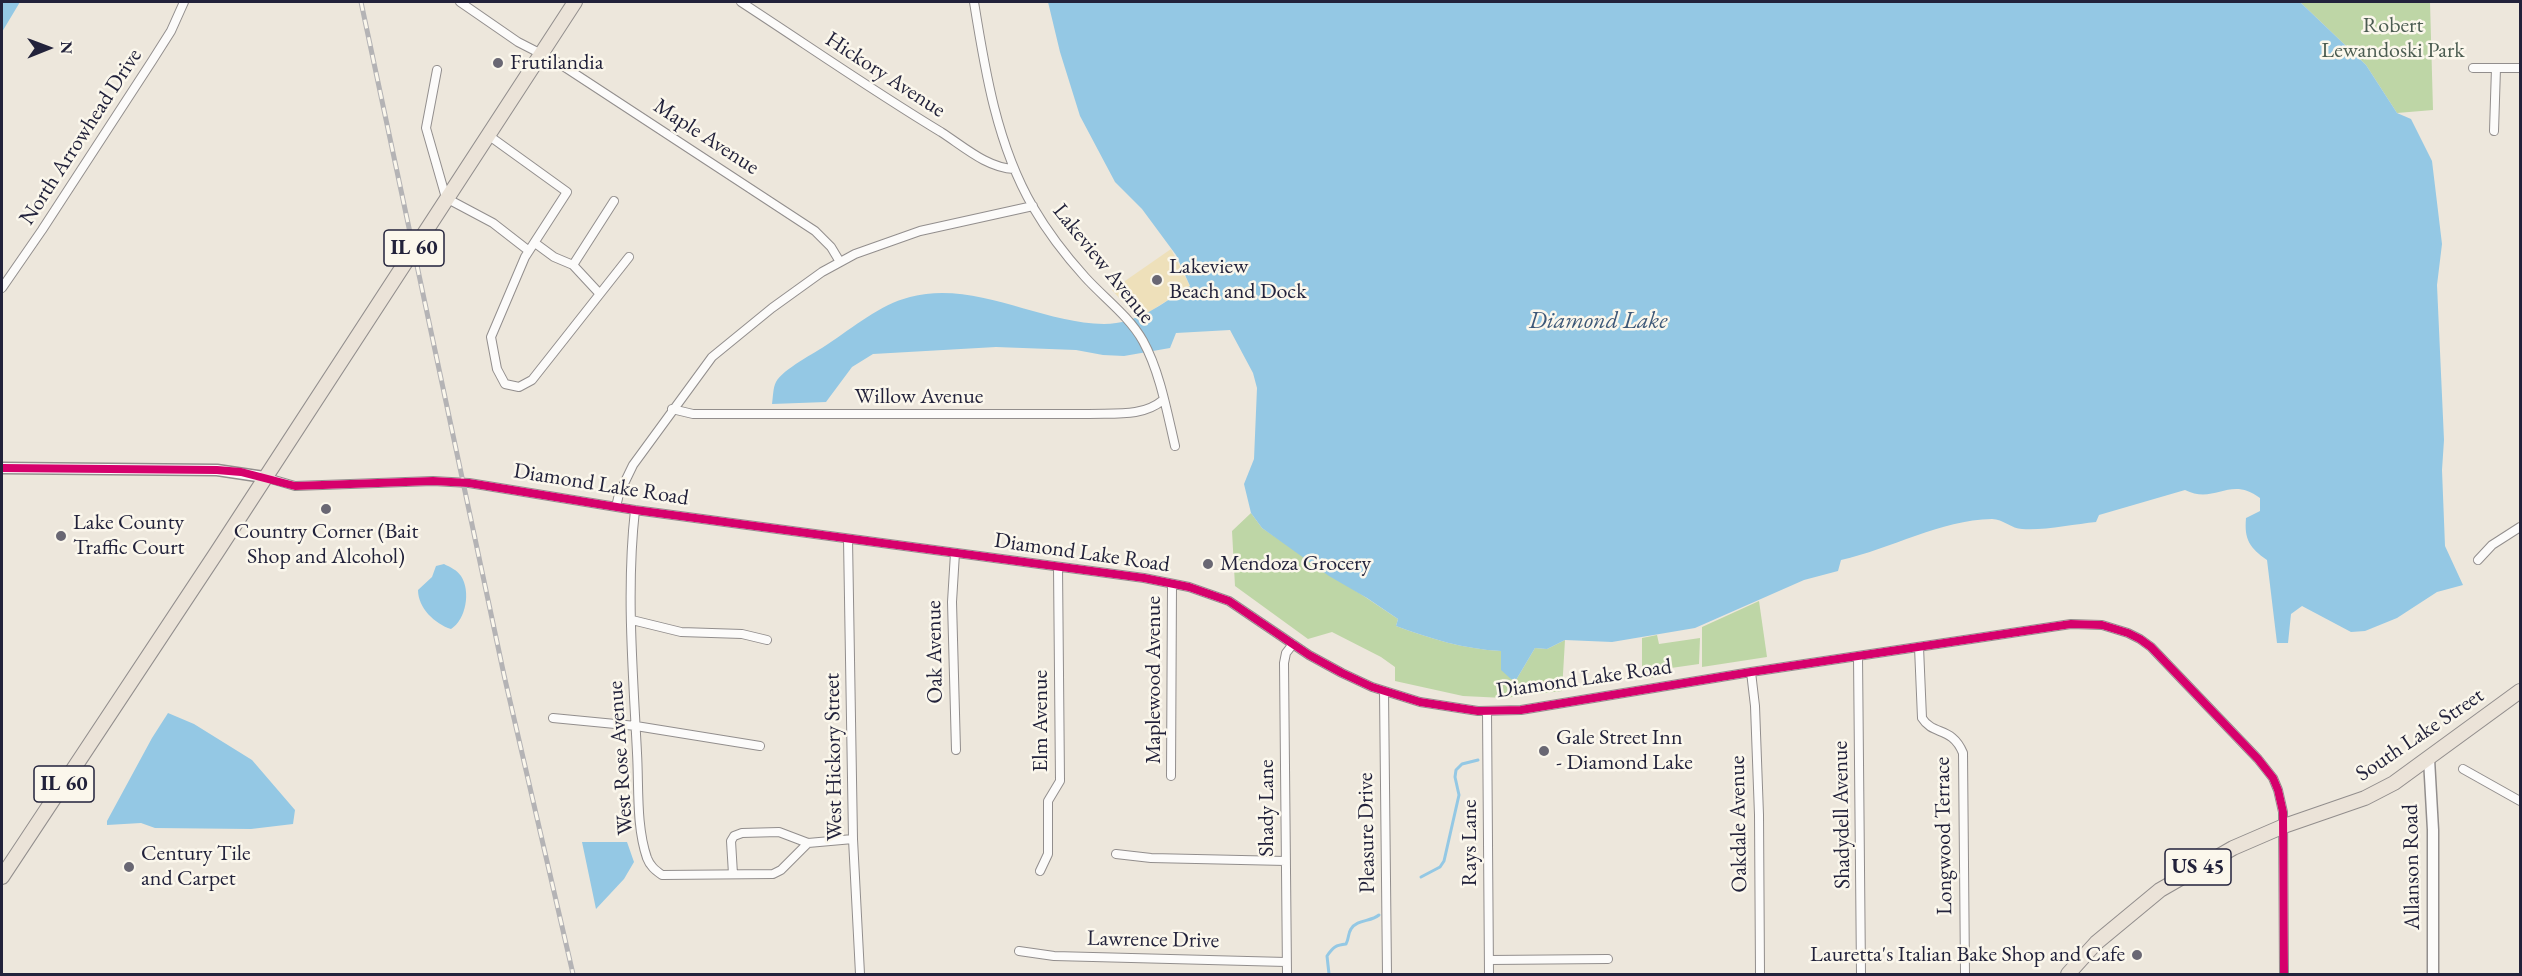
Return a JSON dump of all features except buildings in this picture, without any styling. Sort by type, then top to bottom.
[{"type":"main road","name":"IL 60","points":[[2,877],[575,2]]},
{"type":"main road","name":"South Lake Street","points":[[2068,975],[2096,943],[2160,890],[2233,848],[2284,826],[2365,798],[2394,783],[2520,691]]},
{"type":"street","name":"North Arrowhead Drive","points":[[2,288],[171,31],[184,2]]},
{"type":"street","name":"Maple Avenue","points":[[460,2],[815,231],[831,247],[840,262]]},
{"type":"street","name":"Hickory Avenue","points":[[741,2],[911,114],[983,158],[1003,168],[1014,169]]},
{"type":"street","name":"Lakeview Avenue","points":[[974,2],[983,61],[1014,169],[1033,206],[1084,276],[1124,315],[1143,340],[1164,400],[1175,446]]},
{"type":"street","points":[[2473,68],[2520,68]]},
{"type":"street","points":[[2494,131],[2496,68]]},
{"type":"street","points":[[437,70],[426,128],[446,198],[493,223],[529,251]]},
{"type":"street","points":[[488,135],[567,192],[529,251],[515,278],[491,337],[497,369],[505,384],[519,387],[532,380],[629,257]]},
{"type":"street","points":[[573,265],[614,201]]},
{"type":"street","points":[[616,507],[619,494],[633,465],[711,357],[772,308],[822,272],[855,254],[920,231],[1033,206]]},
{"type":"street","points":[[535,243],[554,257],[573,265],[599,293]]},
{"type":"street","name":"Willow Avenue","points":[[672,409],[693,414],[1089,414],[1141,412],[1153,408],[1164,400]]},
{"type":"street","name":"Diamond Lake Road","points":[[2,468],[218,470],[264,477],[295,486],[453,481],[635,510],[1172,584],[1217,596],[1233,603],[1342,674],[1384,691],[1444,707],[1487,711],[1521,710],[1751,672],[2071,624],[2102,625],[2128,633],[2151,647],[2258,759],[2273,778],[2278,790],[2284,826],[2284,975]]},
{"type":"street","name":"West Rose Avenue","points":[[635,510],[632,539],[632,620],[641,832],[647,859],[653,869],[662,875],[778,872],[808,843]]},
{"type":"street","points":[[2478,560],[2493,545],[2520,527]]},
{"type":"street","name":"West Hickory Street","points":[[848,539],[853,839],[860,975]]},
{"type":"street","name":"Oak Avenue","points":[[955,553],[952,602],[956,750]]},
{"type":"street","name":"Elm Avenue","points":[[1040,871],[1048,854],[1048,801],[1060,781],[1058,567]]},
{"type":"street","name":"Maplewood Avenue","points":[[1171,776],[1172,584]]},
{"type":"street","points":[[632,620],[681,632],[742,634],[767,640]]},
{"type":"street","name":"Shady Lane","points":[[1287,975],[1284,663],[1286,653],[1293,644]]},
{"type":"street","name":"Longwood Terrace","points":[[1919,646],[1922,718],[1928,726],[1951,735],[1959,742],[1963,753],[1965,975]]},
{"type":"street","name":"Shadydell Avenue","points":[[1858,656],[1861,975]]},
{"type":"street","name":"Oakdale Avenue","points":[[1751,672],[1755,706],[1759,814],[1760,975]]},
{"type":"street","name":"Pleasure Drive","points":[[1384,691],[1387,975]]},
{"type":"street","name":"Rays Lane","points":[[1487,711],[1489,975]]},
{"type":"street","points":[[553,718],[636,726],[760,746]]},
{"type":"street","name":"Allanson Road","points":[[2429,759],[2433,830],[2433,975]]},
{"type":"street","points":[[2463,769],[2520,801]]},
{"type":"street","points":[[733,874],[731,841],[734,836],[742,832],[778,832],[808,843],[853,839]]},
{"type":"street","points":[[1116,854],[1151,858],[1286,861]]},
{"type":"street","name":"Lawrence Drive","points":[[1019,951],[1054,956],[1286,962]]},
{"type":"street","points":[[1489,960],[1608,959]]},
{"type":"green space","name":"Robert Lewandoski Park","points":[[2300,2],[2430,2],[2433,110],[2397,113],[2366,65]]},
{"type":"green space","points":[[1251,513],[1262,528],[1398,619],[1396,626],[1448,643],[1502,651],[1511,679],[1516,680],[1535,648],[1547,649],[1565,640],[1562,691],[1504,698],[1463,696],[1395,681],[1395,667],[1381,657],[1332,632],[1308,639],[1235,586],[1232,531]]},
{"type":"green space","points":[[1759,601],[1767,657],[1702,667],[1702,627]]},
{"type":"green space","points":[[1657,635],[1659,644],[1700,638],[1699,664],[1657,670],[1657,677],[1649,678],[1648,673],[1642,671],[1642,638]]},
{"type":"sand","name":"Lakeview Beach and Dock","points":[[1171,249],[1190,286],[1146,314],[1133,313],[1112,290]]},
{"type":"water","points":[[2,2],[20,2],[2,32]]},
{"type":"water","name":"Diamond Lake","points":[[1048,2],[2300,2],[2366,65],[2397,113],[2411,119],[2432,161],[2442,244],[2437,285],[2444,440],[2442,470],[2445,546],[2463,585],[2437,592],[2397,618],[2365,631],[2351,632],[2302,606],[2291,614],[2288,643],[2277,643],[2267,560],[2249,543],[2246,532],[2246,518],[2260,511],[2260,498],[2240,489],[2205,494],[2185,490],[2099,515],[2096,522],[2030,529],[2018,529],[1992,519],[1954,524],[1841,560],[1838,571],[1804,580],[1695,628],[1612,642],[1565,640],[1547,649],[1535,648],[1516,680],[1511,679],[1501,670],[1501,651],[1448,643],[1396,626],[1398,619],[1329,576],[1262,528],[1251,513],[1244,484],[1254,459],[1257,388],[1253,373],[1230,330],[1176,333],[1170,348],[1124,356],[1076,350],[996,347],[873,354],[852,367],[826,402],[772,404],[775,384],[785,372],[877,311],[910,297],[934,293],[959,294],[1055,317],[1104,324],[1139,316],[1190,286],[1176,255],[1142,209],[1115,182],[1080,116],[1060,52]]},
{"type":"water","points":[[444,564],[459,574],[466,589],[463,612],[451,629],[428,614],[421,603],[418,590],[432,577],[436,566]]},
{"type":"water","points":[[168,713],[194,724],[252,760],[295,810],[293,824],[251,829],[155,828],[141,823],[107,825],[107,821],[152,738]]},
{"type":"water","points":[[582,842],[627,842],[634,862],[624,879],[596,909]]},
{"type":"waterway","points":[[1421,877],[1440,867],[1444,861],[1459,795],[1455,777],[1456,770],[1462,764],[1478,760]]},
{"type":"waterway","points":[[1329,974],[1327,956],[1331,950],[1346,944],[1354,926],[1379,915]]},
{"type":"railway","points":[[361,2],[504,675],[573,974]]},
{"type":"cycle path","points":[[2,468],[217,470],[241,472],[295,486],[433,481],[469,483],[635,510],[1144,578],[1189,587],[1229,601],[1309,655],[1372,687],[1420,702],[1478,711],[1521,710],[1751,672],[2071,624],[2102,625],[2128,633],[2151,647],[2258,759],[2273,778],[2283,812],[2284,974]]},
{"type":"place","name":"Frutilandia","points":[[498,63]]},
{"type":"place","name":"Lakeview Beach and Dock","points":[[1157,280]]},
{"type":"place","name":"Country Corner (Bait Shop and Alcohol)","points":[[326,509]]},
{"type":"place","name":"Lake County Traffic Court","points":[[61,536]]},
{"type":"place","name":"Mendoza Grocery","points":[[1208,564]]},
{"type":"place","name":"Gale Street Inn - Diamond Lake","points":[[1544,751]]},
{"type":"place","name":"Century Tile and Carpet","points":[[129,867]]},
{"type":"place","name":"Lauretta's Italian Bake Shop and Cafe","points":[[2137,955]]}]
